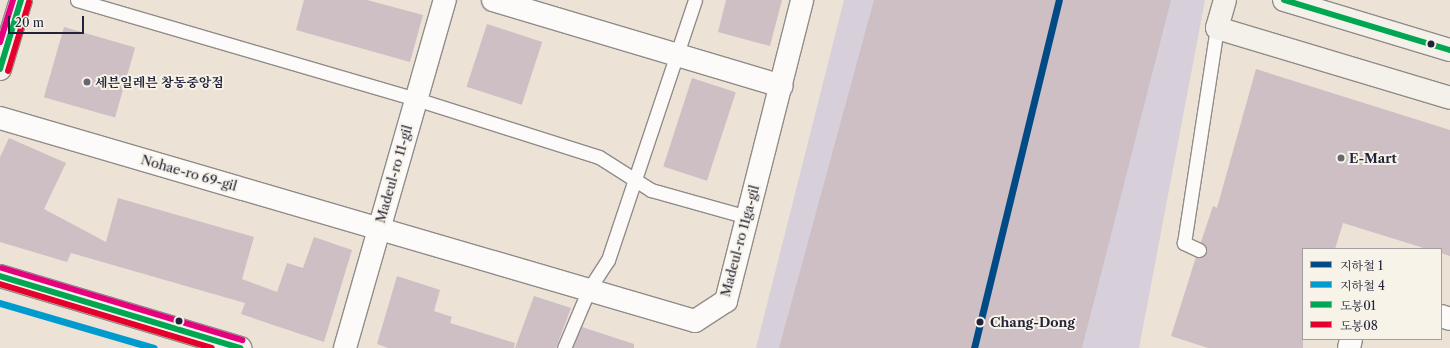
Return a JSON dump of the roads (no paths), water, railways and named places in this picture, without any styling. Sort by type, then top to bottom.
[{"type":"main road","points":[[0,69],[21,0]]},
{"type":"main road","points":[[1225,0],[1217,28],[1450,98]]},
{"type":"main road","points":[[1284,0],[1450,50]]},
{"type":"main road","points":[[0,276],[240,348]]},
{"type":"street","name":"Madeul-ro 11-gil","points":[[345,348],[445,0]]},
{"type":"street","points":[[493,0],[781,86]]},
{"type":"street","name":"Madeul-ro 11ga-gil","points":[[378,229],[695,321],[726,301],[802,0]]},
{"type":"street","name":"Nohae-ro 69-gil","points":[[0,118],[378,229]]},
{"type":"lane","points":[[77,0],[416,99],[599,157],[650,190],[747,217]]},
{"type":"lane","points":[[564,348],[589,289],[608,260],[695,0]]},
{"type":"lane","points":[[1199,250],[1184,243],[1217,28]]},
{"type":"metro line","name":"1","points":[[974,348],[1059,0]]},
{"type":"metro line","name":"4","points":[[0,303],[154,348]]},
{"type":"place","name":"세븐일레븐 창동중앙점","points":[[87,82]]},
{"type":"place","name":"E-Mart","points":[[1341,158]]},
{"type":"place","name":"Chang-Dong","points":[[980,322]]}]
